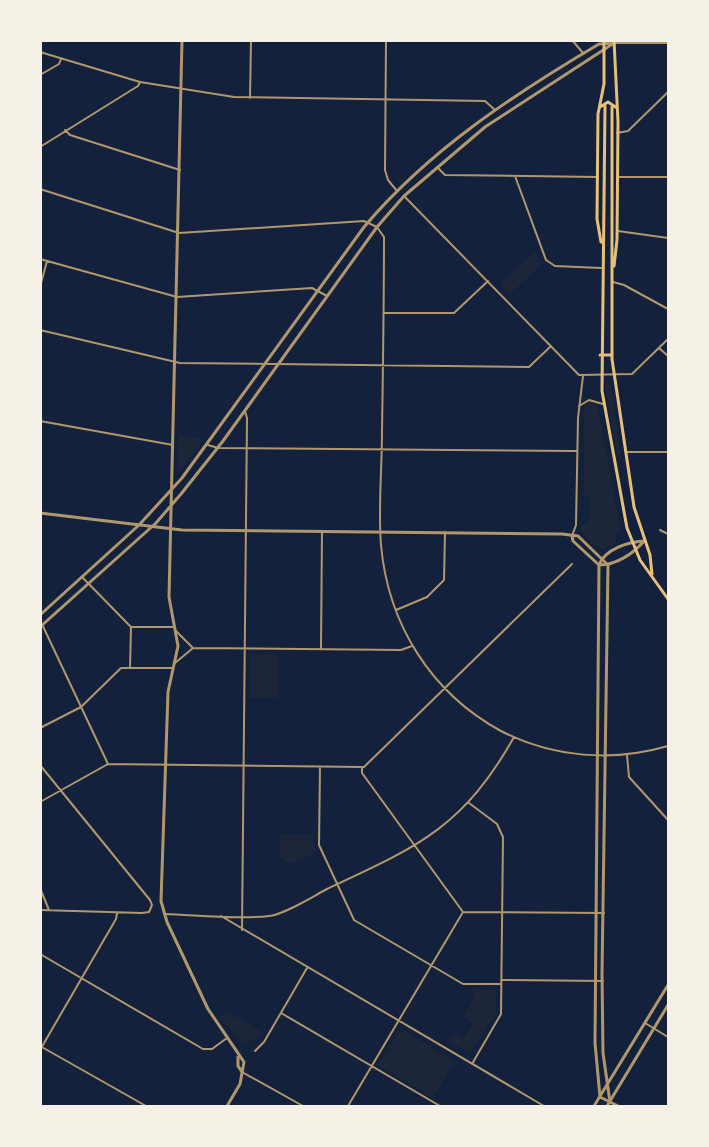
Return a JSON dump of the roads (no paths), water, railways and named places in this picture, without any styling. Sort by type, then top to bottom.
[{"type":"main road","points":[[602,245],[597,219],[597,177],[599,108],[604,84],[604,42]]},
{"type":"main road","points":[[614,42],[617,108],[617,231],[612,282],[612,355],[624,452],[634,507],[650,555],[652,576]]},
{"type":"main road","points":[[599,108],[608,102],[617,108]]},
{"type":"main road","points":[[605,106],[600,355],[604,405],[620,499],[632,542],[669,599]]},
{"type":"main road","points":[[612,106],[610,253],[613,271]]},
{"type":"main road","points":[[600,355],[612,355]]},
{"type":"street","points":[[182,40],[169,597],[178,650],[172,666],[168,692],[161,896],[164,915],[208,1009],[239,1056],[238,1066],[242,1072],[303,1107]]},
{"type":"street","points":[[250,98],[251,40]]},
{"type":"street","points":[[386,40],[386,175],[397,191]]},
{"type":"street","points":[[572,40],[584,53]]},
{"type":"street","points":[[40,615],[139,525],[172,489],[208,445],[369,222],[397,191],[431,160],[495,110],[604,42],[669,43]]},
{"type":"street","points":[[41,627],[152,527],[172,504],[218,448],[377,227],[404,196],[500,118],[604,52],[614,42]]},
{"type":"street","points":[[40,52],[140,82],[182,89],[250,98],[485,101],[500,118]]},
{"type":"street","points":[[40,75],[59,64],[61,60]]},
{"type":"street","points":[[40,147],[138,86],[140,82]]},
{"type":"street","points":[[617,133],[628,131],[669,92]]},
{"type":"street","points":[[65,130],[70,135],[180,170]]},
{"type":"street","points":[[431,160],[445,175],[597,177]]},
{"type":"street","points":[[515,176],[546,260],[555,266],[601,268]]},
{"type":"street","points":[[617,177],[669,177]]},
{"type":"street","points":[[40,189],[179,233],[369,222],[377,227],[384,237],[381,532],[384,569],[395,610],[412,646],[445,689],[476,716],[514,737],[551,750],[597,756],[627,755],[669,746]]},
{"type":"street","points":[[404,196],[583,376],[632,374],[669,339]]},
{"type":"street","points":[[617,231],[669,238]]},
{"type":"street","points":[[40,260],[177,297],[312,288],[327,296]]},
{"type":"street","points":[[40,287],[47,261]]},
{"type":"street","points":[[384,313],[454,313],[488,281]]},
{"type":"street","points":[[612,282],[624,285],[669,309]]},
{"type":"street","points":[[40,330],[175,363],[529,368],[551,346]]},
{"type":"street","points":[[660,348],[669,357]]},
{"type":"street","points":[[583,376],[579,406],[576,525],[572,536],[573,541],[598,565],[608,565],[636,551],[644,541]]},
{"type":"street","points":[[579,406],[589,400],[604,405]]},
{"type":"street","points":[[242,930],[247,448],[244,411]]},
{"type":"street","points":[[40,421],[173,445]]},
{"type":"street","points":[[208,445],[218,448],[577,451]]},
{"type":"street","points":[[624,452],[669,452]]},
{"type":"street","points":[[40,513],[172,529],[578,536],[602,557],[608,565],[603,1053],[610,1102]]},
{"type":"street","points":[[660,530],[669,534]]},
{"type":"street","points":[[321,649],[322,531]]},
{"type":"street","points":[[395,610],[427,597],[444,579],[445,532]]},
{"type":"street","points":[[600,1097],[595,1060],[598,565],[602,557],[632,542],[644,541]]},
{"type":"street","points":[[40,802],[108,765],[362,767],[572,564]]},
{"type":"street","points":[[82,577],[131,627],[174,628],[193,648]]},
{"type":"street","points":[[40,620],[41,627],[108,765]]},
{"type":"street","points":[[130,668],[131,627]]},
{"type":"street","points":[[40,728],[81,707],[121,668],[172,666],[193,648],[401,650],[412,646]]},
{"type":"street","points":[[164,915],[272,916],[416,847],[448,823],[469,803],[493,773],[514,737]]},
{"type":"street","points":[[627,755],[629,777],[669,820]]},
{"type":"street","points":[[40,765],[151,901],[149,912],[40,910]]},
{"type":"street","points":[[320,767],[319,845],[354,920],[463,984],[603,981]]},
{"type":"street","points":[[362,767],[362,773],[463,912]]},
{"type":"street","points":[[469,803],[497,824],[502,833],[503,912],[501,1014],[471,1064]]},
{"type":"street","points":[[40,888],[49,911]]},
{"type":"street","points":[[463,912],[603,913]]},
{"type":"street","points":[[348,1107],[463,912]]},
{"type":"street","points":[[117,913],[116,919],[41,1048],[146,1107]]},
{"type":"street","points":[[220,915],[544,1107]]},
{"type":"street","points":[[40,954],[203,1049],[213,1048],[227,1038]]},
{"type":"street","points":[[255,1051],[264,1042],[307,968]]},
{"type":"street","points":[[594,1107],[669,985]]},
{"type":"street","points":[[607,1107],[669,1005]]},
{"type":"street","points":[[281,1013],[440,1107]]},
{"type":"street","points":[[645,1023],[669,1037]]},
{"type":"street","points":[[227,1107],[240,1084],[242,1072]]},
{"type":"street","points":[[600,1097],[618,1107]]}]
